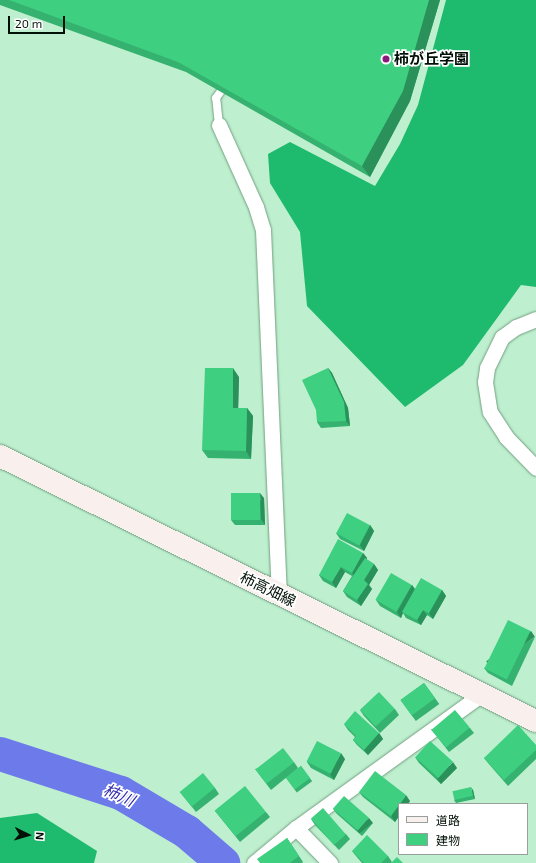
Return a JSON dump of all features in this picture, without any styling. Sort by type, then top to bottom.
[{"type":"main road","name":"柿高畑線","points":[[0,456],[536,721]]},
{"type":"street","points":[[219,124],[256,207],[263,230],[279,594]]},
{"type":"street","points":[[536,319],[516,327],[502,337],[488,368],[485,382],[490,412],[506,437],[536,468]]},
{"type":"street","points":[[255,861],[296,828],[482,694]]},
{"type":"street","points":[[296,828],[330,863]]},
{"type":"lane","points":[[219,124],[216,98],[228,81],[234,77]]},
{"type":"green space","points":[[446,0],[536,0],[536,287],[521,285],[463,365],[405,407],[307,306],[300,232],[270,183],[268,154],[290,142],[375,186],[400,144],[418,105]]},
{"type":"green space","points":[[37,813],[97,851],[94,863],[0,863],[0,818]]},
{"type":"building","points":[[9,0],[429,0],[403,91],[362,166],[178,62]]},
{"type":"building","points":[[205,368],[233,368],[233,408],[247,408],[246,451],[202,450]]},
{"type":"building","points":[[328,368],[344,402],[346,421],[317,422],[316,410],[302,380]]},
{"type":"building","points":[[231,493],[260,493],[260,520],[231,520]]},
{"type":"building","points":[[347,513],[370,525],[359,546],[336,533]]},
{"type":"building","points":[[338,539],[363,553],[352,573],[341,567],[332,582],[319,575]]},
{"type":"building","points":[[365,558],[374,564],[364,580],[368,584],[357,600],[343,591]]},
{"type":"building","points":[[391,573],[412,585],[396,612],[376,600]]},
{"type":"building","points":[[421,578],[442,590],[429,613],[423,610],[417,620],[402,612]]},
{"type":"building","points":[[508,620],[530,631],[507,679],[484,669]]},
{"type":"building","points":[[424,683],[435,698],[412,715],[401,700]]},
{"type":"building","points":[[379,692],[395,709],[376,727],[360,710]]},
{"type":"building","points":[[455,710],[470,728],[446,748],[431,730]]},
{"type":"building","points":[[355,711],[379,733],[364,750],[353,740],[356,736],[344,724]]},
{"type":"building","points":[[518,725],[536,745],[536,750],[504,780],[484,758]]},
{"type":"building","points":[[317,741],[341,753],[331,774],[307,761]]},
{"type":"building","points":[[430,741],[453,762],[438,778],[415,757]]},
{"type":"building","points":[[283,748],[294,762],[267,784],[255,770]]},
{"type":"building","points":[[301,766],[310,778],[295,789],[286,777]]},
{"type":"building","points":[[375,771],[406,795],[401,803],[398,803],[398,806],[391,816],[359,792]]},
{"type":"building","points":[[203,773],[215,788],[192,807],[180,792]]},
{"type":"building","points":[[245,786],[266,812],[235,836],[215,811]]},
{"type":"building","points":[[471,787],[473,796],[455,800],[452,791]]},
{"type":"building","points":[[344,796],[369,818],[358,830],[333,809]]},
{"type":"building","points":[[323,808],[346,834],[334,845],[311,818]]},
{"type":"building","points":[[367,835],[388,856],[381,863],[364,863],[352,851]]},
{"type":"building","points":[[287,838],[299,856],[290,863],[260,863],[257,859]]},
{"type":"building","points":[[397,857],[403,863],[391,863]]},
{"type":"waterway","name":"柿川","points":[[0,754],[121,793],[187,832],[223,863]]},
{"type":"place","name":"柿が丘学園","points":[[386,59]]}]
